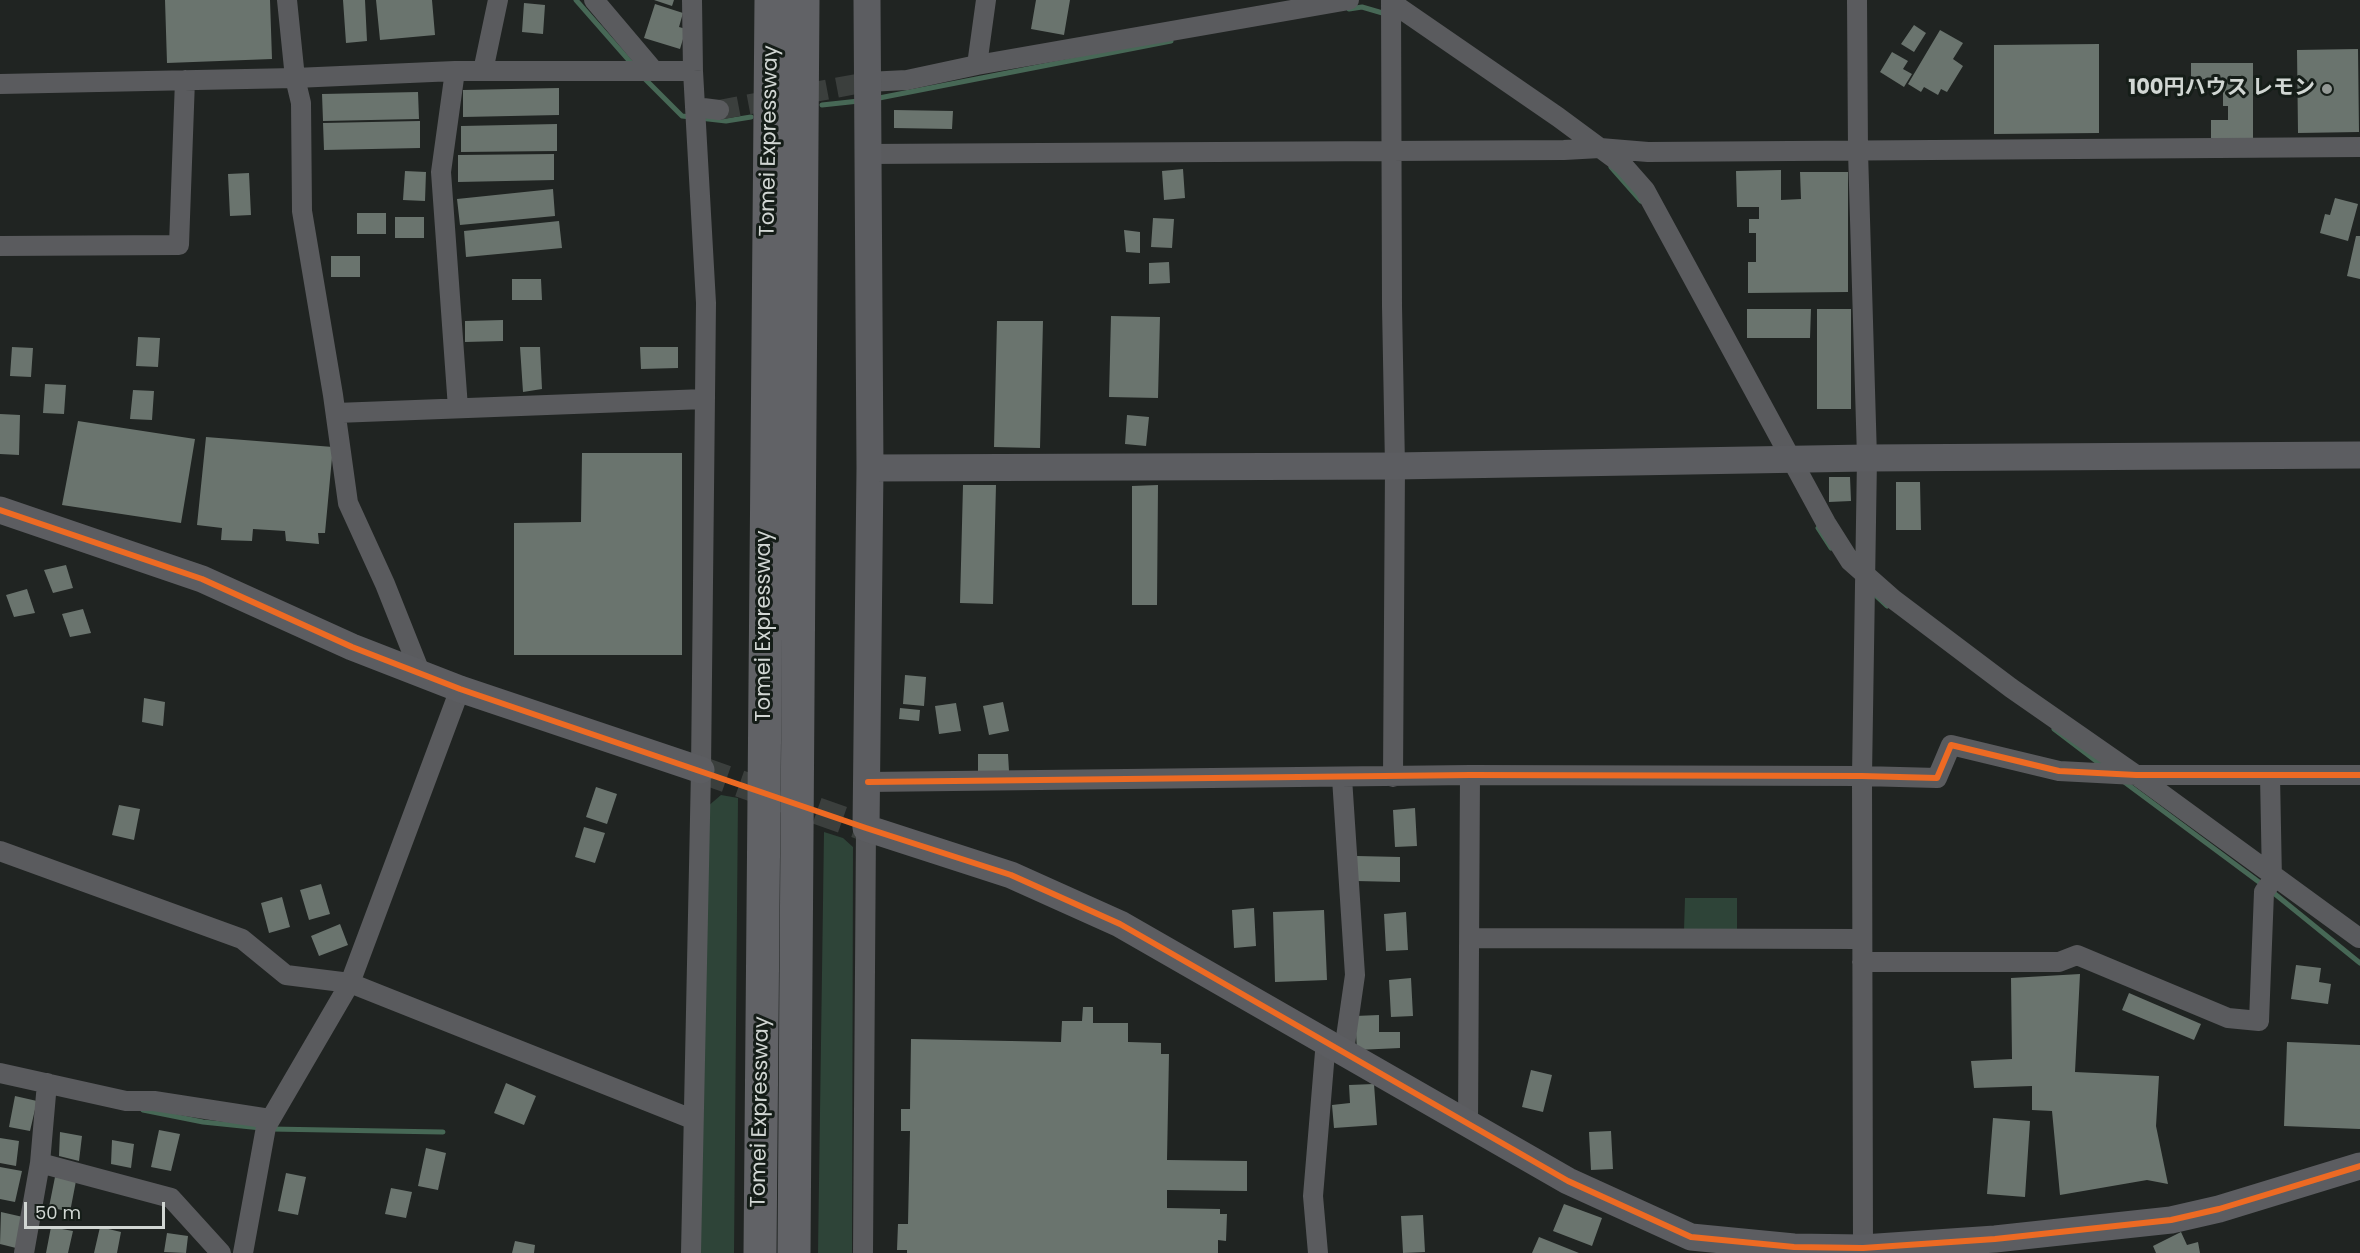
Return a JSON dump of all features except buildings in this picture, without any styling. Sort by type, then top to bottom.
[{"type":"highway","points":[[749,0],[766,392]]},
{"type":"highway","name":"Tomei Expressway","points":[[760,1253],[771,0]]},
{"type":"highway","name":"Tomei Expressway","points":[[794,1253],[803,0]]},
{"type":"street","points":[[287,0],[296,78],[302,103],[302,211],[336,412],[348,503],[385,584],[420,672]]},
{"type":"street","points":[[483,71],[498,0]]},
{"type":"street","points":[[594,0],[653,71]]},
{"type":"street","points":[[691,1253],[701,770],[706,303],[693,71],[693,0]]},
{"type":"street","points":[[863,1253],[870,468],[867,0]]},
{"type":"street","points":[[977,65],[986,0]]},
{"type":"street","points":[[867,94],[907,80],[977,65],[1349,0]]},
{"type":"street","points":[[1857,0],[1858,151],[1867,458],[1862,776],[1863,1248]]},
{"type":"street","points":[[1391,2],[1395,466],[1393,777]]},
{"type":"street","points":[[1391,2],[1440,33],[1623,165],[1645,190],[1783,460],[1850,561],[1893,599],[2011,688],[2134,775],[2269,883],[2359,938]]},
{"type":"street","points":[[455,71],[441,172],[458,408]]},
{"type":"street","points":[[0,84],[296,78],[455,71],[693,71]]},
{"type":"street","points":[[0,246],[179,245],[186,80]]},
{"type":"street","points":[[695,107],[720,110]]},
{"type":"street","points":[[867,154],[1599,148],[1648,152],[2360,147]]},
{"type":"street","points":[[336,412],[705,399]]},
{"type":"street","points":[[870,468],[1395,466],[1867,458],[2360,455]]},
{"type":"street","points":[[0,510],[202,579],[352,648],[420,672],[460,690],[701,770]]},
{"type":"street","points":[[243,1253],[266,1129],[350,982],[460,690]]},
{"type":"street","points":[[868,782],[1470,775],[1937,778],[1951,745],[2059,771],[2134,775],[2360,775]]},
{"type":"street","points":[[1468,1125],[1470,775]]},
{"type":"street","points":[[1862,962],[2059,962],[2077,955],[2228,1018],[2259,1021],[2269,883],[2270,775]]},
{"type":"street","points":[[1318,1253],[1313,1196],[1335,1046],[1355,975],[1342,778]]},
{"type":"street","points":[[866,828],[1011,875],[1120,924],[1335,1046],[1468,1125],[1689,1245],[1863,1248],[1996,1246],[2171,1220],[2219,1209],[2360,1166]]},
{"type":"street","points":[[0,851],[242,939],[286,975],[350,982],[692,1119]]},
{"type":"street","points":[[1470,938],[1862,939]]},
{"type":"street","points":[[0,1073],[46,1090],[126,1101],[154,1101],[266,1129]]},
{"type":"street","points":[[24,1253],[40,1163],[46,1090]]},
{"type":"street","points":[[40,1163],[171,1198],[221,1253]]},
{"type":"green space","points":[[721,795],[738,798],[734,1253],[700,1253],[707,807]]},
{"type":"green space","points":[[824,832],[843,838],[853,847],[852,1253],[818,1253]]},
{"type":"green space","points":[[1685,898],[1737,898],[1737,930],[1684,930]]},
{"type":"waterway","points":[[576,0],[633,65]]},
{"type":"waterway","points":[[1349,9],[1362,7],[1386,14]]},
{"type":"waterway","points":[[874,99],[1171,41]]},
{"type":"waterway","points":[[643,77],[682,116],[726,121],[751,117]]},
{"type":"waterway","points":[[822,105],[859,101]]},
{"type":"waterway","points":[[1611,167],[1641,201]]},
{"type":"waterway","points":[[1818,528],[1831,548]]},
{"type":"waterway","points":[[1872,592],[1887,606]]},
{"type":"waterway","points":[[2054,729],[2104,767]]},
{"type":"waterway","points":[[2123,781],[2263,885]]},
{"type":"waterway","points":[[2270,890],[2360,963]]},
{"type":"waterway","points":[[143,1110],[203,1122],[261,1128]]},
{"type":"waterway","points":[[270,1129],[443,1132]]},
{"type":"tunnel","points":[[719,110],[867,82]]},
{"type":"tunnel","points":[[701,770],[866,828]]},
{"type":"cycle path","points":[[0,510],[202,579],[352,647],[460,689],[866,828],[1011,875],[1120,924],[1568,1181],[1691,1237],[1794,1247],[1863,1248],[1995,1239],[2171,1220],[2219,1209],[2360,1166]]},
{"type":"cycle path","points":[[868,782],[1470,775],[1937,778],[1951,745],[2059,771],[2136,775],[2360,775]]},
{"type":"place","name":"100円ハウス レモン","points":[[2327,89]]}]
